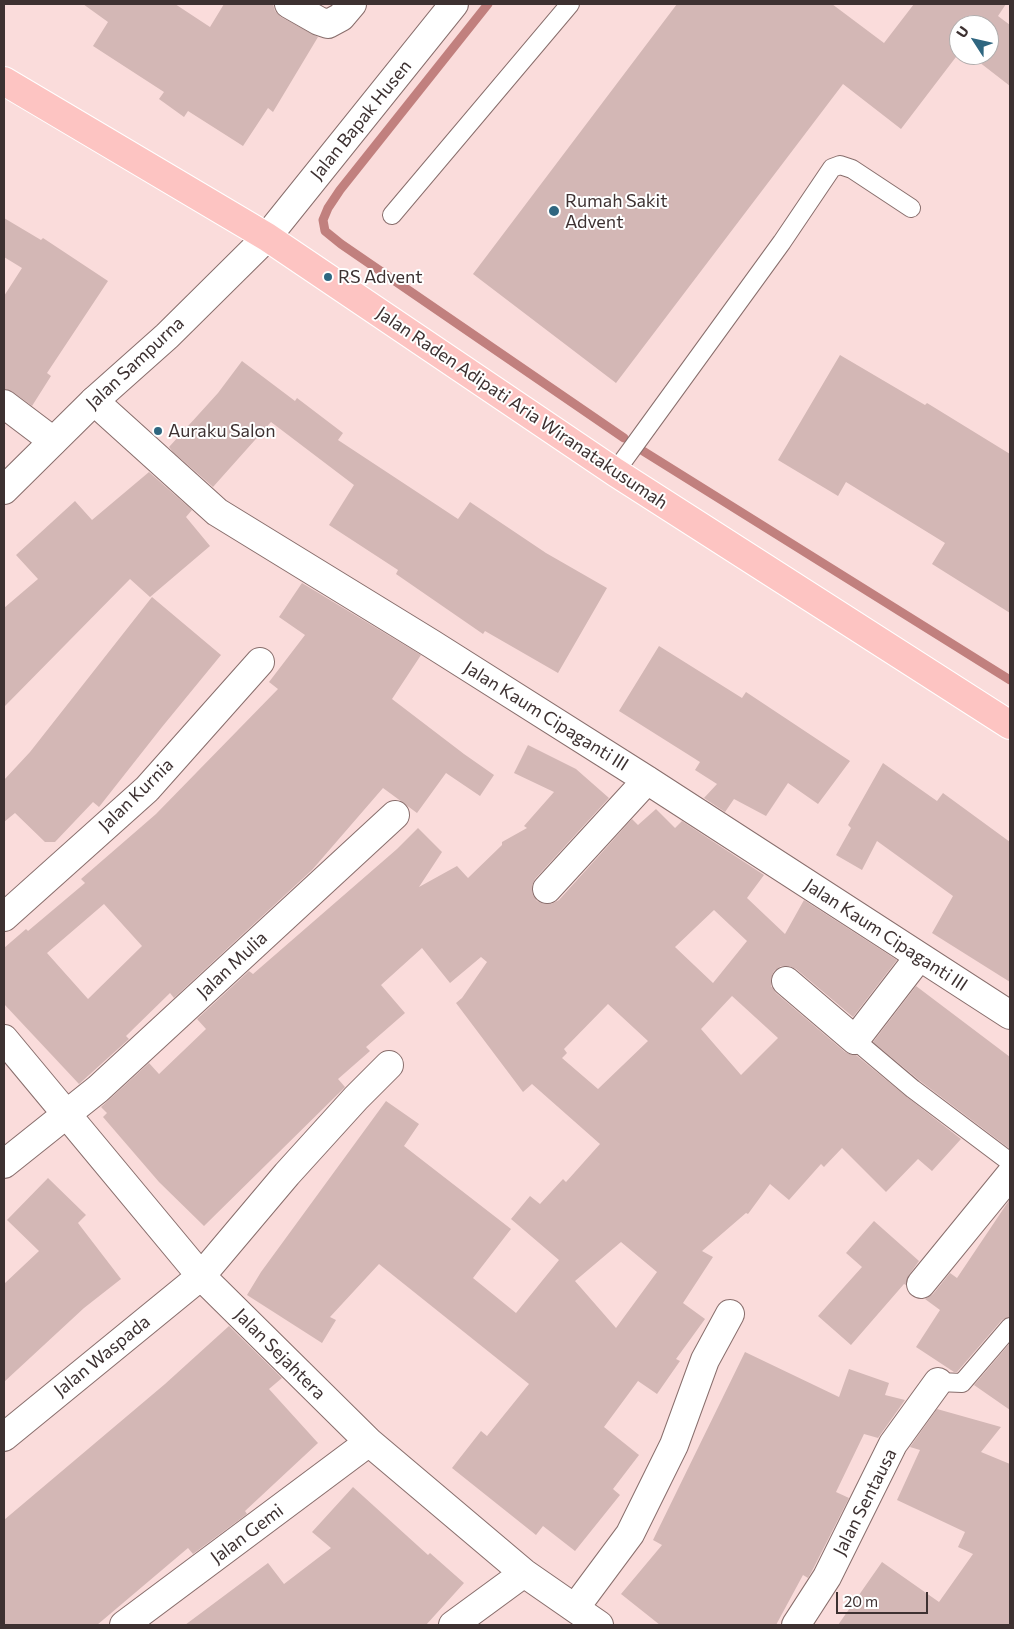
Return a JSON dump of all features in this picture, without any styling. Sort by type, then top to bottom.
[{"type":"main road","name":"Jalan Raden Adipati Aria Wiranatakusumah","points":[[4,81],[268,237],[615,472],[1010,725]]},
{"type":"street","points":[[288,4],[319,22],[328,24],[341,17],[352,4]]},
{"type":"street","name":"Jalan Bapak Husen","points":[[268,237],[454,4]]},
{"type":"street","name":"Jalan Sampurna","points":[[4,490],[44,434],[94,401],[167,336],[268,237]]},
{"type":"street","name":"Jalan Kaum Cipaganti III","points":[[94,401],[217,512],[432,644],[1010,1015]]},
{"type":"street","points":[[4,404],[44,434]]},
{"type":"street","name":"Jalan Kurnia","points":[[4,917],[147,789],[260,662]]},
{"type":"street","points":[[547,889],[646,780]]},
{"type":"street","name":"Jalan Mulia","points":[[4,1164],[105,1082],[395,815]]},
{"type":"street","points":[[786,981],[855,1040],[919,957]]},
{"type":"street","name":"Jalan Sejahtera","points":[[4,1039],[201,1276],[369,1442],[524,1573],[599,1625]]},
{"type":"street","name":"Jalan Waspada","points":[[4,1437],[201,1276],[287,1174],[356,1098],[389,1065]]},
{"type":"street","points":[[921,1284],[1010,1175]]},
{"type":"street","points":[[575,1608],[630,1534],[674,1445],[705,1360],[730,1314]]},
{"type":"street","name":"Jalan Sentausa","points":[[796,1625],[827,1577],[893,1444],[938,1382]]},
{"type":"street","name":"Jalan Gemi","points":[[124,1625],[369,1442]]},
{"type":"street","points":[[453,1625],[524,1573]]},
{"type":"lane","points":[[392,215],[570,4]]},
{"type":"lane","points":[[615,472],[782,242],[832,168],[840,165],[852,169],[911,208]]},
{"type":"lane","points":[[855,1040],[913,1089],[1010,1162]]},
{"type":"lane","points":[[938,1382],[962,1383],[1010,1327]]},
{"type":"building","points":[[83,4],[175,4],[210,27],[224,4],[273,4],[275,11],[281,17],[318,37],[273,112],[268,108],[243,146],[188,111],[184,117],[159,99],[164,92],[93,46],[108,22]]},
{"type":"building","points":[[677,4],[832,4],[884,43],[914,4],[1006,4],[999,15],[949,15],[950,65],[901,129],[843,84],[616,383],[473,274]]},
{"type":"building","points":[[999,17],[1010,25],[1010,86],[983,65],[999,65]]},
{"type":"building","points":[[4,218],[41,240],[43,238],[108,281],[47,373],[51,376],[32,406],[13,392],[4,389],[4,296],[22,268],[4,257]]},
{"type":"building","points":[[840,355],[925,405],[927,403],[1010,454],[1010,613],[932,564],[945,543],[846,482],[838,496],[778,460]]},
{"type":"building","points":[[242,361],[295,401],[297,398],[343,433],[338,440],[458,519],[470,502],[546,553],[607,588],[558,673],[485,631],[483,634],[396,574],[398,570],[329,525],[354,485],[271,422],[213,487],[173,452],[169,447],[218,393]]},
{"type":"building","points":[[149,472],[192,510],[186,517],[210,546],[150,597],[130,579],[4,707],[4,608],[38,579],[16,555],[75,501],[92,520]]},
{"type":"building","points":[[302,583],[421,655],[392,699],[494,775],[480,796],[446,773],[417,813],[383,788],[312,870],[174,998],[170,993],[126,1036],[129,1039],[79,1084],[4,1004],[4,948],[26,929],[28,931],[85,883],[81,879],[156,814],[278,689],[269,682],[305,635],[279,617]],"holes":[[[104,904],[142,946],[88,999],[47,953]]]},
{"type":"building","points":[[152,597],[221,655],[99,807],[93,802],[55,842],[45,842],[15,813],[4,822],[4,780],[30,752]]},
{"type":"building","points":[[659,646],[742,698],[746,692],[850,761],[818,804],[788,783],[766,816],[734,799],[725,812],[704,798],[717,784],[695,770],[700,762],[619,711]]},
{"type":"building","points":[[528,745],[576,769],[609,798],[535,879],[532,893],[537,901],[551,904],[559,900],[632,819],[638,825],[656,809],[675,828],[682,821],[764,875],[747,898],[785,934],[804,900],[897,960],[853,1017],[796,969],[789,966],[781,966],[774,971],[771,978],[771,986],[776,993],[845,1052],[856,1055],[961,1139],[932,1171],[918,1159],[886,1192],[842,1148],[824,1167],[821,1164],[789,1200],[770,1184],[748,1214],[746,1213],[702,1251],[713,1257],[683,1303],[705,1319],[676,1359],[680,1361],[657,1394],[638,1381],[604,1427],[639,1455],[613,1489],[620,1495],[575,1551],[543,1526],[536,1535],[452,1468],[481,1431],[487,1436],[529,1384],[379,1264],[330,1317],[336,1320],[322,1343],[247,1295],[261,1272],[386,1101],[419,1124],[404,1146],[511,1229],[473,1278],[516,1313],[559,1260],[511,1219],[530,1196],[540,1204],[563,1179],[566,1182],[600,1144],[532,1084],[523,1092],[456,1003],[462,998],[487,962],[481,957],[450,983],[422,948],[381,985],[405,1013],[366,1047],[370,1051],[338,1079],[345,1087],[204,1226],[159,1182],[103,1117],[107,1113],[101,1107],[149,1063],[159,1074],[206,1029],[197,1019],[249,971],[253,974],[397,849],[418,828],[442,852],[419,887],[457,866],[468,878],[502,845],[502,842],[527,828],[524,826],[554,792],[514,773]],"holes":[[[714,910],[747,941],[713,983],[675,947]],[[732,996],[778,1038],[741,1075],[701,1029]],[[608,1004],[648,1041],[598,1089],[562,1058],[567,1053],[564,1049]],[[621,1242],[657,1272],[616,1328],[575,1281]]]},
{"type":"building","points":[[883,763],[937,801],[943,793],[1010,842],[1010,982],[932,933],[953,896],[877,841],[862,870],[836,855],[851,828],[848,825]]},
{"type":"building","points":[[916,986],[1010,1057],[1010,1149],[920,1081],[873,1042]]},
{"type":"building","points":[[48,1178],[86,1215],[78,1223],[121,1279],[84,1308],[4,1382],[4,1284],[39,1251],[7,1220]]},
{"type":"building","points":[[1010,1199],[1010,1317],[1002,1320],[957,1372],[954,1372],[916,1347],[940,1310],[925,1299],[933,1294],[950,1273],[957,1278]]},
{"type":"building","points":[[874,1221],[919,1261],[909,1275],[906,1285],[904,1284],[851,1345],[818,1316],[862,1267],[846,1253]]},
{"type":"building","points":[[229,1326],[282,1378],[269,1389],[318,1443],[245,1511],[247,1514],[193,1554],[188,1548],[97,1625],[4,1625],[4,1520],[165,1384]]},
{"type":"building","points":[[1010,1343],[1010,1410],[974,1385]]},
{"type":"building","points":[[745,1352],[839,1397],[849,1369],[889,1383],[885,1395],[905,1400],[878,1438],[864,1434],[836,1492],[849,1498],[808,1578],[803,1575],[776,1625],[660,1625],[621,1594],[662,1545],[653,1540]]},
{"type":"building","points":[[937,1409],[1001,1427],[981,1452],[1010,1464],[1010,1625],[838,1625],[882,1562],[939,1602],[973,1554],[958,1547],[965,1532],[897,1500],[920,1450],[910,1447]]},
{"type":"building","points":[[353,1487],[428,1555],[430,1553],[464,1583],[426,1625],[185,1625],[268,1563],[284,1584],[331,1548],[312,1532]]},
{"type":"waterway","points":[[488,4],[340,190],[328,208],[323,220],[325,231],[341,244],[624,438]]},
{"type":"waterway","points":[[643,451],[1010,680]]},
{"type":"place","name":"Rumah Sakit Advent","points":[[554,211]]},
{"type":"place","name":"RS Advent","points":[[328,277]]},
{"type":"place","name":"Auraku Salon","points":[[158,431]]}]
